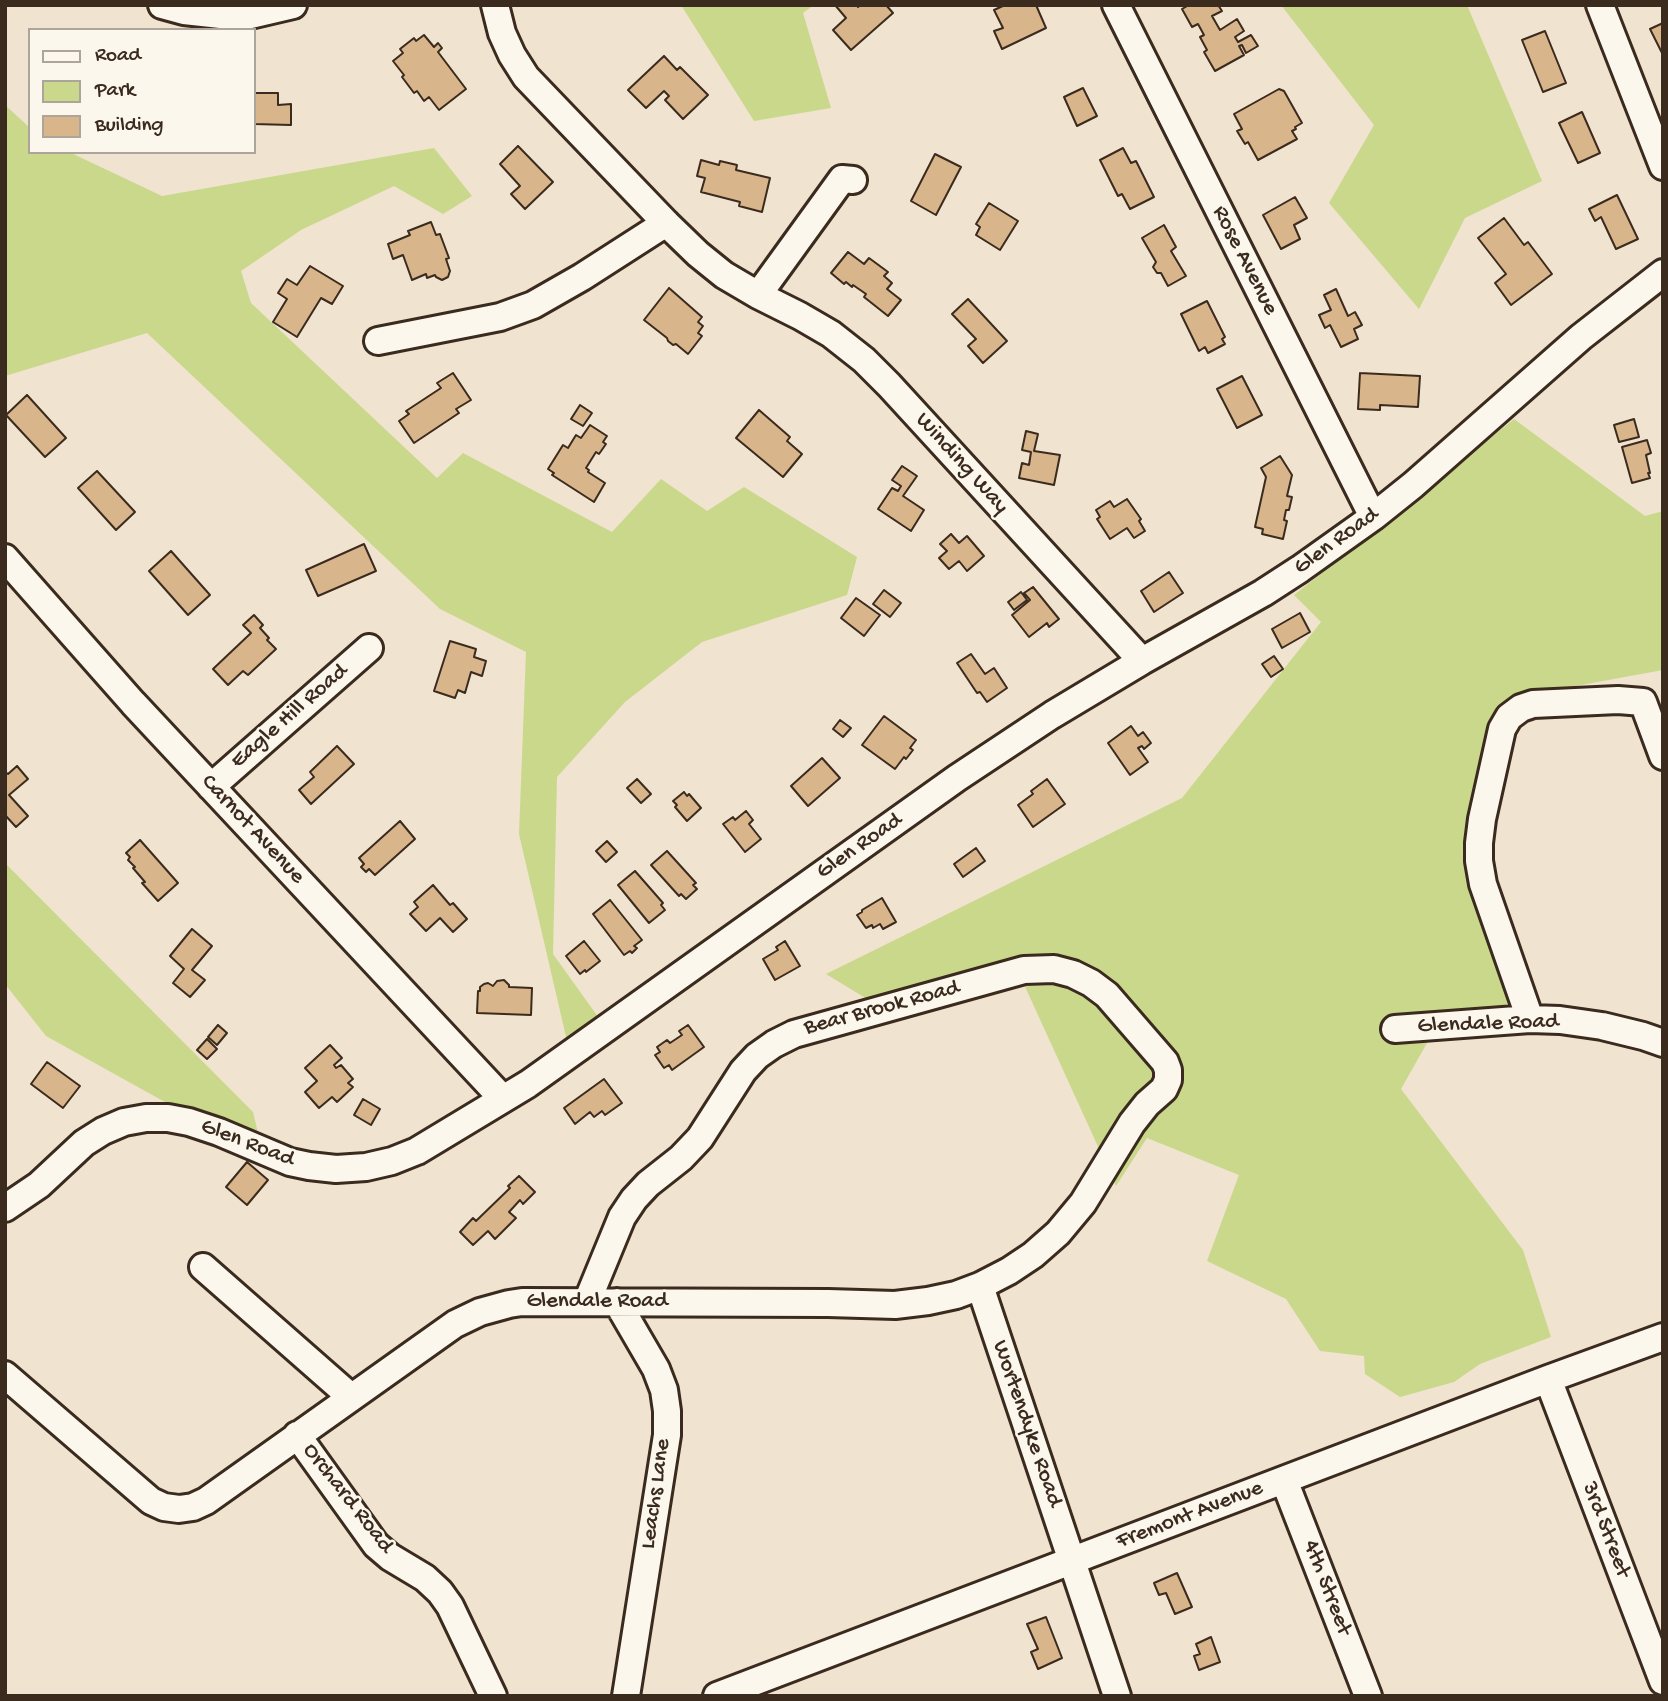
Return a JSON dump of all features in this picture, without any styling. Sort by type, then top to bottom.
[{"type":"street","points":[[162,5],[196,12],[246,16],[293,5]]},
{"type":"street","name":"Winding Way","points":[[495,5],[502,33],[526,77],[666,223],[724,275],[821,328],[864,360],[1142,661]]},
{"type":"street","name":"Rose Avenue","points":[[1116,5],[1373,517]]},
{"type":"street","points":[[1600,5],[1663,166]]},
{"type":"street","points":[[758,295],[842,179],[853,180]]},
{"type":"street","points":[[378,341],[500,317],[533,305],[666,223]]},
{"type":"street","name":"Glen Road","points":[[5,1208],[39,1185],[84,1143],[124,1122],[146,1118],[189,1122],[290,1162],[309,1166],[336,1169],[366,1167],[417,1151],[528,1084],[957,778],[1052,715],[1264,593],[1300,569],[1373,517],[1581,337],[1663,273]]},
{"type":"street","name":"Carnot Avenue","points":[[5,558],[133,703],[503,1099]]},
{"type":"street","name":"Eagle Hill Road","points":[[211,787],[369,648]]},
{"type":"street","points":[[1530,1019],[1483,884],[1479,861],[1482,819],[1502,729],[1509,717],[1521,708],[1533,704],[1618,700],[1643,702],[1663,755]]},
{"type":"street","name":"Bear Brook Road","points":[[587,1302],[622,1217],[634,1199],[700,1138],[743,1071],[757,1056],[794,1034],[1024,970],[1054,970],[1073,974],[1107,995],[1165,1062],[1168,1070],[1164,1089],[1132,1123],[1113,1155]]},
{"type":"street","name":"Glendale Road","points":[[1395,1029],[1530,1019],[1560,1020],[1602,1026],[1663,1043]]},
{"type":"street","name":"Glendale Road","points":[[5,1374],[152,1502],[179,1509],[193,1507],[206,1501],[455,1324],[480,1312],[522,1301],[895,1304],[956,1295],[1009,1272],[1058,1233],[1083,1203],[1113,1155]]},
{"type":"street","points":[[203,1267],[351,1397]]},
{"type":"street","name":"Wortendyke Road","points":[[980,1286],[1117,1696]]},
{"type":"street","name":"Leachs Lane","points":[[617,1302],[656,1368],[664,1390],[667,1411],[667,1435],[626,1696]]},
{"type":"street","name":"Fremont Avenue","points":[[717,1696],[1663,1337]]},
{"type":"street","name":"3rd Street","points":[[1548,1379],[1663,1681]]},
{"type":"street","name":"Orchard Road","points":[[297,1435],[376,1545],[390,1557],[425,1578],[440,1592],[450,1606],[493,1696]]},
{"type":"street","name":"4th Street","points":[[1284,1480],[1368,1696]]},
{"type":"green space","points":[[681,5],[814,5],[803,13],[831,108],[754,121]]},
{"type":"green space","points":[[1281,5],[1467,5],[1542,181],[1465,218],[1419,309],[1329,203],[1374,125]]},
{"type":"green space","points":[[5,105],[28,126],[28,154],[73,154],[162,196],[434,148],[472,196],[443,214],[394,186],[301,230],[241,271],[251,303],[437,478],[463,453],[612,532],[661,479],[707,511],[744,487],[857,557],[847,595],[702,642],[625,702],[557,777],[553,954],[606,1028],[570,1054],[519,834],[526,652],[440,609],[147,333],[5,376]]},
{"type":"green space","points":[[1514,419],[1645,516],[1663,511],[1663,670],[1510,698],[1471,829],[1532,1007],[1431,1036],[1401,1089],[1523,1250],[1551,1337],[1480,1364],[1454,1382],[1400,1397],[1365,1374],[1364,1356],[1320,1351],[1286,1299],[1207,1261],[1239,1175],[1147,1138],[1116,1186],[1022,980],[890,1013],[826,974],[1182,798],[1321,622],[1294,595]]},
{"type":"green space","points":[[5,863],[253,1112],[262,1150],[219,1132],[46,1036],[5,984]]},
{"type":"building","points":[[835,5],[886,5],[893,13],[851,50],[833,30],[846,18]]},
{"type":"building","points":[[1005,5],[1036,5],[1046,28],[1002,49],[994,31],[1003,28],[994,10]]},
{"type":"building","points":[[1189,5],[1218,5],[1222,11],[1212,16],[1220,30],[1237,19],[1244,31],[1235,37],[1238,42],[1251,35],[1258,46],[1246,53],[1242,45],[1239,46],[1244,55],[1215,71],[1204,52],[1207,50],[1200,37],[1204,35],[1198,24],[1192,27],[1182,9]]},
{"type":"building","points":[[1663,23],[1663,55],[1650,29]]},
{"type":"building","points":[[1545,31],[1566,83],[1543,92],[1522,40]]},
{"type":"building","points":[[424,35],[434,47],[438,43],[442,48],[438,52],[466,89],[439,110],[429,97],[424,101],[417,91],[414,93],[393,61],[403,53],[400,49],[414,38],[416,41]]},
{"type":"building","points":[[664,56],[677,70],[680,67],[708,95],[683,119],[665,100],[669,96],[664,91],[646,108],[628,90]]},
{"type":"building","points":[[1083,88],[1097,116],[1077,126],[1064,97]]},
{"type":"building","points":[[1279,89],[1284,91],[1302,123],[1292,131],[1297,139],[1258,160],[1248,142],[1245,144],[1237,131],[1242,129],[1234,114]]},
{"type":"building","points":[[256,93],[278,93],[278,105],[291,104],[291,125],[256,124]]},
{"type":"building","points":[[1582,112],[1600,153],[1578,163],[1559,123]]},
{"type":"building","points":[[518,146],[553,182],[525,209],[511,194],[520,186],[500,164]]},
{"type":"building","points":[[1123,148],[1131,163],[1136,161],[1154,197],[1130,209],[1122,194],[1118,196],[1100,160]]},
{"type":"building","points":[[935,154],[961,167],[936,215],[911,201]]},
{"type":"building","points":[[701,160],[719,165],[720,161],[737,165],[736,170],[770,178],[762,212],[739,206],[740,202],[701,192],[705,178],[697,176]]},
{"type":"building","points":[[1617,195],[1638,239],[1616,249],[1601,217],[1595,221],[1589,209]]},
{"type":"building","points":[[1295,197],[1307,218],[1294,225],[1300,239],[1281,249],[1263,215]]},
{"type":"building","points":[[989,203],[1018,221],[1000,250],[976,235],[980,227],[976,224]]},
{"type":"building","points":[[1504,218],[1524,245],[1528,242],[1552,274],[1511,305],[1495,283],[1506,274],[1478,238]]},
{"type":"building","points":[[431,222],[436,235],[440,234],[449,258],[446,259],[450,271],[448,277],[442,280],[435,275],[427,278],[426,274],[412,280],[403,255],[393,259],[388,244],[410,235],[408,231]]},
{"type":"building","points":[[1164,225],[1176,247],[1171,251],[1186,276],[1168,286],[1161,273],[1157,273],[1153,267],[1156,262],[1142,238]]},
{"type":"building","points":[[848,252],[864,264],[869,258],[888,272],[884,276],[892,283],[887,289],[901,300],[888,316],[864,297],[866,294],[853,285],[852,287],[846,282],[844,284],[831,273]]},
{"type":"building","points":[[310,266],[343,286],[332,304],[321,298],[297,337],[273,322],[287,299],[278,293],[287,279],[297,285]]},
{"type":"building","points":[[669,288],[702,317],[698,322],[703,326],[698,333],[702,336],[688,354],[644,320]]},
{"type":"building","points":[[1336,289],[1348,316],[1355,312],[1362,325],[1354,329],[1358,339],[1341,347],[1330,325],[1325,328],[1319,315],[1331,310],[1324,295]]},
{"type":"building","points":[[968,299],[1007,341],[983,363],[968,346],[976,339],[952,314]]},
{"type":"building","points":[[1207,301],[1225,337],[1222,339],[1225,344],[1208,353],[1205,347],[1199,351],[1181,314]]},
{"type":"building","points":[[453,373],[471,400],[456,409],[459,413],[414,443],[399,421],[409,414],[406,411],[441,388],[437,383]]},
{"type":"building","points":[[1360,373],[1420,376],[1418,407],[1380,405],[1380,410],[1358,409]]},
{"type":"building","points":[[1242,376],[1262,415],[1237,428],[1217,389]]},
{"type":"building","points":[[27,395],[66,438],[45,457],[6,415]]},
{"type":"building","points":[[580,405],[592,413],[583,426],[571,419]]},
{"type":"building","points":[[759,410],[790,437],[787,441],[802,454],[783,477],[736,438]]},
{"type":"building","points":[[1634,419],[1639,437],[1619,442],[1614,425]]},
{"type":"building","points":[[590,425],[607,436],[603,442],[606,444],[599,454],[596,452],[586,468],[605,483],[594,502],[552,475],[554,473],[548,469],[563,445],[568,448],[576,435],[581,438]]},
{"type":"building","points":[[1026,431],[1038,434],[1034,451],[1060,455],[1054,485],[1019,478],[1022,463],[1029,465],[1031,452],[1022,450]]},
{"type":"building","points":[[1647,440],[1651,453],[1646,455],[1650,478],[1632,483],[1622,447]]},
{"type":"building","points":[[1280,456],[1292,475],[1287,496],[1292,497],[1289,510],[1286,510],[1284,520],[1287,521],[1283,539],[1262,534],[1263,529],[1255,527],[1266,477],[1261,468]]},
{"type":"building","points":[[902,466],[917,476],[903,496],[924,510],[911,531],[878,509],[892,488],[898,491],[901,486],[892,480]]},
{"type":"building","points":[[97,471],[135,512],[116,530],[78,488]]},
{"type":"building","points":[[1127,499],[1141,519],[1139,521],[1145,531],[1134,538],[1127,528],[1110,539],[1097,519],[1100,517],[1096,510],[1110,501],[1114,507]]},
{"type":"building","points":[[951,534],[959,543],[967,536],[984,556],[967,571],[959,561],[949,569],[939,558],[947,551],[940,544]]},
{"type":"building","points":[[364,544],[376,571],[318,596],[306,570]]},
{"type":"building","points":[[171,551],[210,595],[188,615],[149,571]]},
{"type":"building","points":[[1169,572],[1183,593],[1154,612],[1141,591]]},
{"type":"building","points":[[1033,587],[1059,619],[1049,627],[1047,623],[1029,637],[1012,615],[1030,600],[1024,593]]},
{"type":"building","points":[[884,590],[901,603],[890,617],[873,604]]},
{"type":"building","points":[[1021,592],[1027,600],[1014,610],[1008,602]]},
{"type":"building","points":[[856,598],[880,615],[864,636],[841,618]]},
{"type":"building","points":[[1300,613],[1310,632],[1282,648],[1272,629]]},
{"type":"building","points":[[254,615],[263,625],[260,628],[269,638],[267,640],[276,649],[248,675],[243,671],[228,685],[213,669],[251,633],[243,625]]},
{"type":"building","points":[[450,641],[476,649],[474,657],[486,661],[482,676],[471,672],[465,693],[458,690],[455,698],[434,691]]},
{"type":"building","points":[[971,654],[985,674],[994,668],[1007,688],[987,702],[980,692],[977,693],[957,663]]},
{"type":"building","points":[[1274,656],[1283,669],[1271,677],[1262,664]]},
{"type":"building","points":[[884,716],[916,740],[910,748],[913,750],[895,769],[862,745]]},
{"type":"building","points":[[840,720],[851,728],[843,737],[833,729]]},
{"type":"building","points":[[1131,726],[1138,736],[1143,732],[1151,743],[1144,749],[1142,746],[1138,748],[1148,762],[1130,775],[1108,743]]},
{"type":"building","points":[[337,746],[354,764],[311,804],[299,790],[314,777],[310,772]]},
{"type":"building","points":[[822,758],[840,778],[808,806],[791,786]]},
{"type":"building","points":[[17,766],[28,779],[9,795],[28,816],[16,827],[5,815],[5,772],[8,774]]},
{"type":"building","points":[[637,779],[651,794],[641,803],[627,788]]},
{"type":"building","points":[[1047,779],[1065,804],[1033,827],[1018,805]]},
{"type":"building","points":[[684,792],[701,808],[687,821],[673,801]]},
{"type":"building","points":[[746,811],[753,820],[749,824],[761,839],[745,852],[723,824],[733,817],[735,820]]},
{"type":"building","points":[[400,821],[415,839],[375,875],[369,869],[366,872],[361,867],[364,864],[359,858]]},
{"type":"building","points":[[140,840],[178,883],[158,901],[142,883],[145,882],[128,860],[130,857],[126,853]]},
{"type":"building","points":[[607,841],[617,852],[606,862],[596,851]]},
{"type":"building","points":[[976,848],[985,861],[963,877],[954,864]]},
{"type":"building","points":[[667,851],[696,883],[693,885],[697,889],[686,899],[681,894],[679,896],[651,865]]},
{"type":"building","points":[[635,871],[663,903],[661,905],[665,910],[649,923],[618,885]]},
{"type":"building","points":[[433,885],[450,905],[453,903],[467,919],[453,932],[440,918],[426,931],[410,914],[418,907],[414,902]]},
{"type":"building","points":[[882,898],[896,922],[883,929],[880,924],[866,928],[857,915]]},
{"type":"building","points":[[610,900],[642,940],[634,946],[637,948],[632,953],[630,951],[624,955],[593,914]]},
{"type":"building","points":[[192,929],[212,946],[192,970],[205,980],[190,997],[173,983],[184,969],[170,956]]},
{"type":"building","points":[[584,941],[600,961],[580,974],[566,956]]},
{"type":"building","points":[[785,941],[800,966],[775,980],[763,959],[778,950],[776,947]]},
{"type":"building","points":[[504,980],[509,987],[532,988],[531,1015],[477,1013],[480,987],[488,983],[493,986],[497,981]]},
{"type":"building","points":[[218,1025],[227,1033],[217,1045],[208,1037]]},
{"type":"building","points":[[688,1025],[704,1047],[672,1070],[669,1065],[664,1068],[655,1055],[660,1052],[657,1047],[682,1035],[679,1031]]},
{"type":"building","points":[[207,1039],[217,1049],[207,1059],[197,1050]]},
{"type":"building","points":[[330,1045],[342,1058],[334,1065],[336,1068],[341,1065],[353,1079],[348,1083],[353,1087],[337,1102],[332,1097],[319,1108],[305,1092],[317,1081],[305,1068]]},
{"type":"building","points":[[47,1062],[80,1086],[63,1108],[31,1084]]},
{"type":"building","points":[[604,1079],[622,1103],[605,1115],[602,1111],[594,1117],[590,1112],[575,1124],[564,1108]]},
{"type":"building","points":[[363,1099],[380,1109],[371,1125],[354,1115]]},
{"type":"building","points":[[247,1162],[268,1180],[247,1205],[226,1187]]},
{"type":"building","points":[[519,1176],[535,1192],[523,1204],[520,1200],[509,1212],[516,1218],[495,1239],[488,1231],[473,1245],[460,1232],[473,1218],[476,1221]]},
{"type":"building","points":[[1177,1573],[1192,1607],[1175,1614],[1166,1593],[1159,1595],[1154,1583]]},
{"type":"building","points":[[1046,1617],[1062,1658],[1038,1669],[1031,1652],[1038,1649],[1027,1624]]},
{"type":"building","points":[[1211,1637],[1220,1662],[1199,1670],[1194,1656],[1200,1654],[1196,1644]]}]
